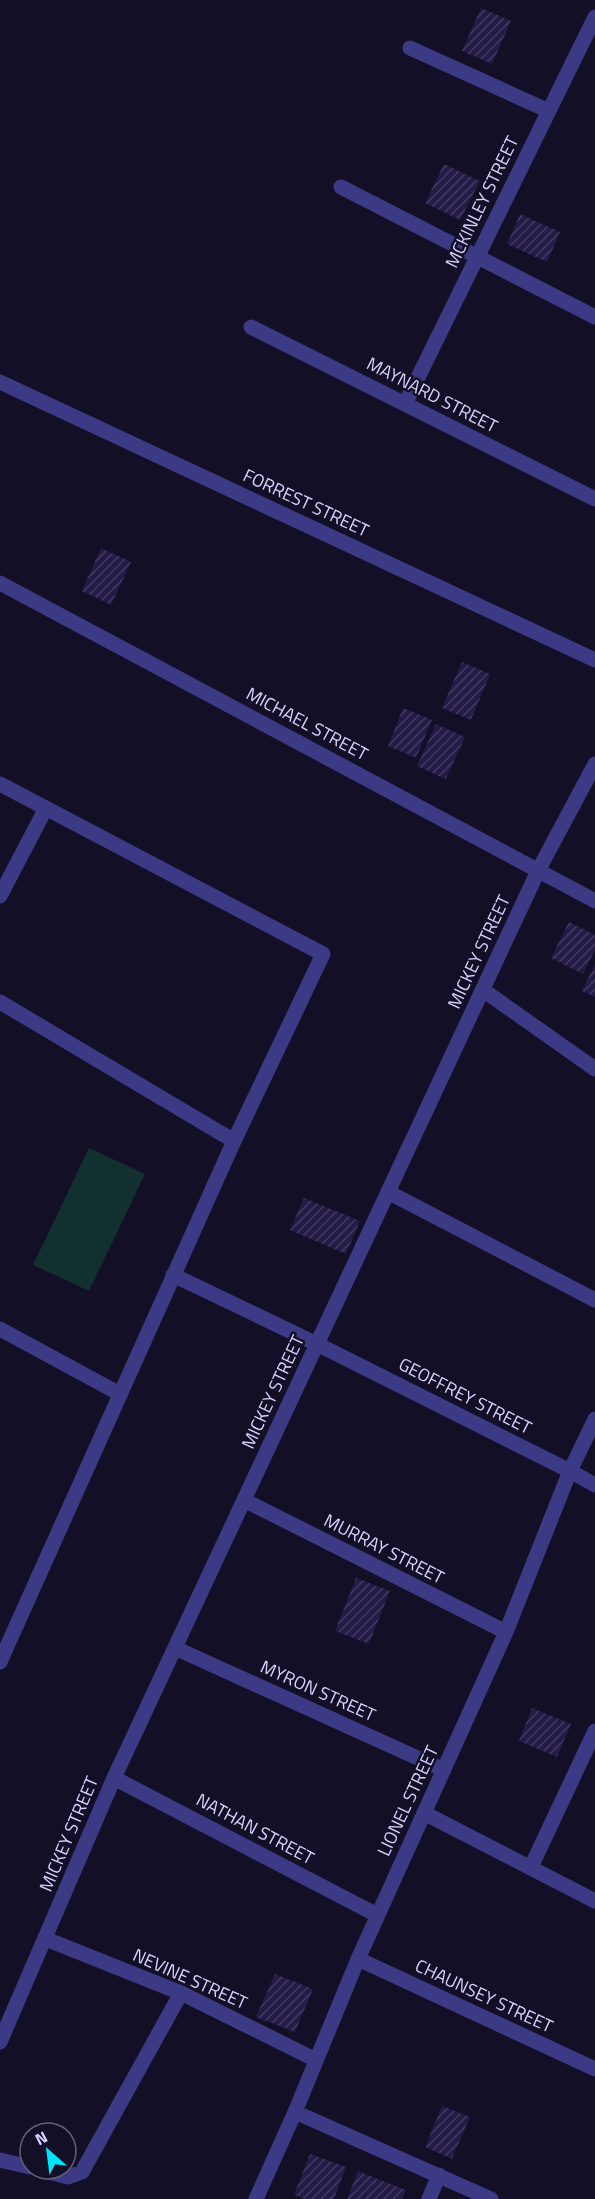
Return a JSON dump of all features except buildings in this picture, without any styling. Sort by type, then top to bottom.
[{"type":"street","name":"MCKINLEY STREET","points":[[405,404],[595,17]]},
{"type":"street","points":[[410,48],[549,111]]},
{"type":"street","points":[[341,187],[595,317]]},
{"type":"street","name":"MAYNARD STREET","points":[[251,327],[595,499]]},
{"type":"street","name":"FORREST STREET","points":[[0,382],[595,660]]},
{"type":"street","name":"MICHAEL STREET","points":[[0,583],[539,869],[595,901]]},
{"type":"street","name":"MICKEY STREET","points":[[0,2043],[114,1778],[539,869],[595,764]]},
{"type":"street","points":[[0,784],[323,954],[234,1141],[0,1662]]},
{"type":"street","points":[[0,896],[46,808]]},
{"type":"street","points":[[483,990],[595,1069]]},
{"type":"street","points":[[0,1002],[234,1141]]},
{"type":"street","points":[[388,1192],[595,1300]]},
{"type":"street","name":"GEOFFREY STREET","points":[[173,1275],[317,1344],[595,1485]]},
{"type":"street","points":[[0,1329],[120,1394]]},
{"type":"street","name":"LIONEL STREET","points":[[256,2199],[377,1915],[506,1632],[570,1471],[595,1419]]},
{"type":"street","name":"MURRAY STREET","points":[[244,1500],[506,1632]]},
{"type":"street","name":"MYRON STREET","points":[[175,1648],[444,1770]]},
{"type":"street","points":[[531,1867],[595,1731]]},
{"type":"street","name":"NATHAN STREET","points":[[114,1778],[377,1915]]},
{"type":"street","points":[[424,1813],[595,1901]]},
{"type":"street","name":"NEVINE STREET","points":[[46,1939],[181,1994],[316,2060]]},
{"type":"street","name":"CHAUNSEY STREET","points":[[358,1959],[595,2069]]},
{"type":"street","points":[[78,2173],[82,2172],[181,1994]]},
{"type":"street","points":[[295,2112],[491,2199]]},
{"type":"street","points":[[0,2160],[18,2164]]},
{"type":"street","points":[[429,2199],[440,2175]]},
{"type":"green space","points":[[89,1148],[145,1174],[89,1291],[33,1265]]}]
